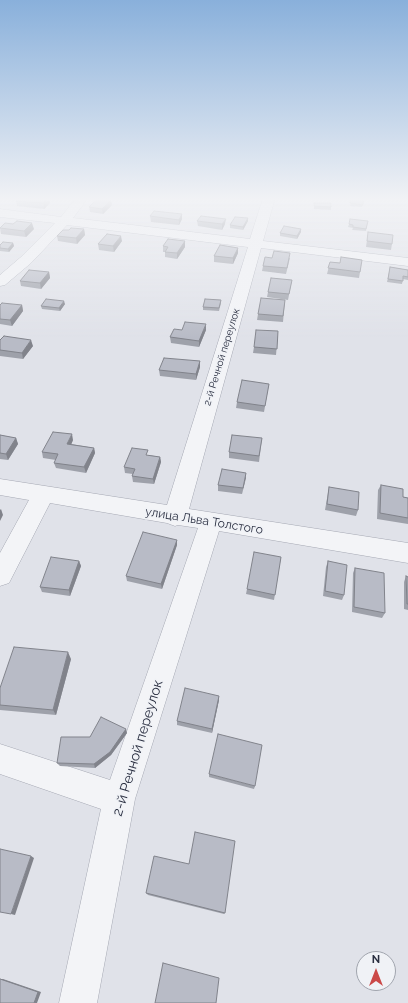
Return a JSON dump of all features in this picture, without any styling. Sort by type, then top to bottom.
[{"type":"street","points":[[0,282],[26,260],[41,245]]},
{"type":"street","name":"2-й Речной переулок","points":[[175,516],[255,245]]},
{"type":"street","points":[[270,245],[408,262]]},
{"type":"street","name":"улица Льва Толстого","points":[[0,487],[408,553]]},
{"type":"street","points":[[0,576],[43,495]]},
{"type":"street","name":"2-й Речной переулок","points":[[78,1003],[119,799],[211,522]]},
{"type":"street","points":[[0,759],[119,799]]},
{"type":"building","points":[[0,245],[11,245],[8,249],[0,248]]},
{"type":"building","points":[[182,245],[177,253],[165,252],[168,247],[163,246]]},
{"type":"building","points":[[220,245],[238,248],[233,258],[214,256]]},
{"type":"building","points":[[274,251],[290,253],[287,268],[263,266],[265,257],[272,258]]},
{"type":"building","points":[[341,257],[362,260],[360,272],[328,268],[330,262],[340,263]]},
{"type":"building","points":[[390,267],[408,270],[408,277],[403,276],[403,281],[388,279]]},
{"type":"building","points":[[29,270],[49,272],[40,283],[20,281]]},
{"type":"building","points":[[271,278],[292,280],[289,294],[268,292]]},
{"type":"building","points":[[261,298],[285,300],[283,316],[258,314]]},
{"type":"building","points":[[46,299],[64,301],[59,308],[41,306]]},
{"type":"building","points":[[205,299],[221,300],[219,308],[203,307]]},
{"type":"building","points":[[2,303],[22,305],[10,320],[0,319],[0,305]]},
{"type":"building","points":[[185,322],[206,324],[199,341],[170,337],[174,329],[182,330]]},
{"type":"building","points":[[256,330],[278,331],[277,349],[254,347]]},
{"type":"building","points":[[4,336],[31,340],[22,353],[0,350],[0,340]]},
{"type":"building","points":[[164,358],[200,361],[196,374],[159,370]]},
{"type":"building","points":[[242,380],[269,384],[265,406],[237,402]]},
{"type":"building","points":[[53,432],[72,434],[67,444],[94,448],[84,467],[54,463],[58,454],[42,452]]},
{"type":"building","points":[[0,435],[16,438],[6,454],[0,453]]},
{"type":"building","points":[[232,435],[262,438],[259,456],[229,452]]},
{"type":"building","points":[[132,448],[148,450],[146,455],[160,457],[153,479],[132,476],[135,469],[124,467]]},
{"type":"building","points":[[222,469],[246,473],[243,488],[218,485]]},
{"type":"building","points":[[381,485],[403,489],[403,497],[408,498],[408,518],[380,513]]},
{"type":"building","points":[[329,487],[359,492],[358,510],[327,504]]},
{"type":"building","points":[[143,532],[177,540],[161,584],[126,576]]},
{"type":"building","points":[[254,552],[281,557],[275,595],[247,589]]},
{"type":"building","points":[[51,557],[79,561],[69,590],[40,587]]},
{"type":"building","points":[[328,561],[347,565],[344,595],[325,591]]},
{"type":"building","points":[[355,568],[384,573],[385,613],[354,607]]},
{"type":"building","points":[[406,576],[408,577],[408,604],[407,604]]},
{"type":"building","points":[[14,647],[68,652],[53,710],[0,705],[0,688]]},
{"type":"building","points":[[185,688],[219,696],[212,729],[177,721]]},
{"type":"building","points":[[101,717],[126,729],[110,752],[94,764],[57,763],[61,737],[90,737]]},
{"type":"building","points":[[218,734],[262,745],[255,786],[209,774]]},
{"type":"building","points":[[195,832],[235,841],[225,913],[146,893],[154,856],[189,864]]},
{"type":"building","points":[[0,849],[31,856],[11,914],[0,912]]},
{"type":"building","points":[[163,963],[219,978],[216,1003],[155,1003]]},
{"type":"building","points":[[0,979],[38,992],[34,1003],[0,1003]]}]
